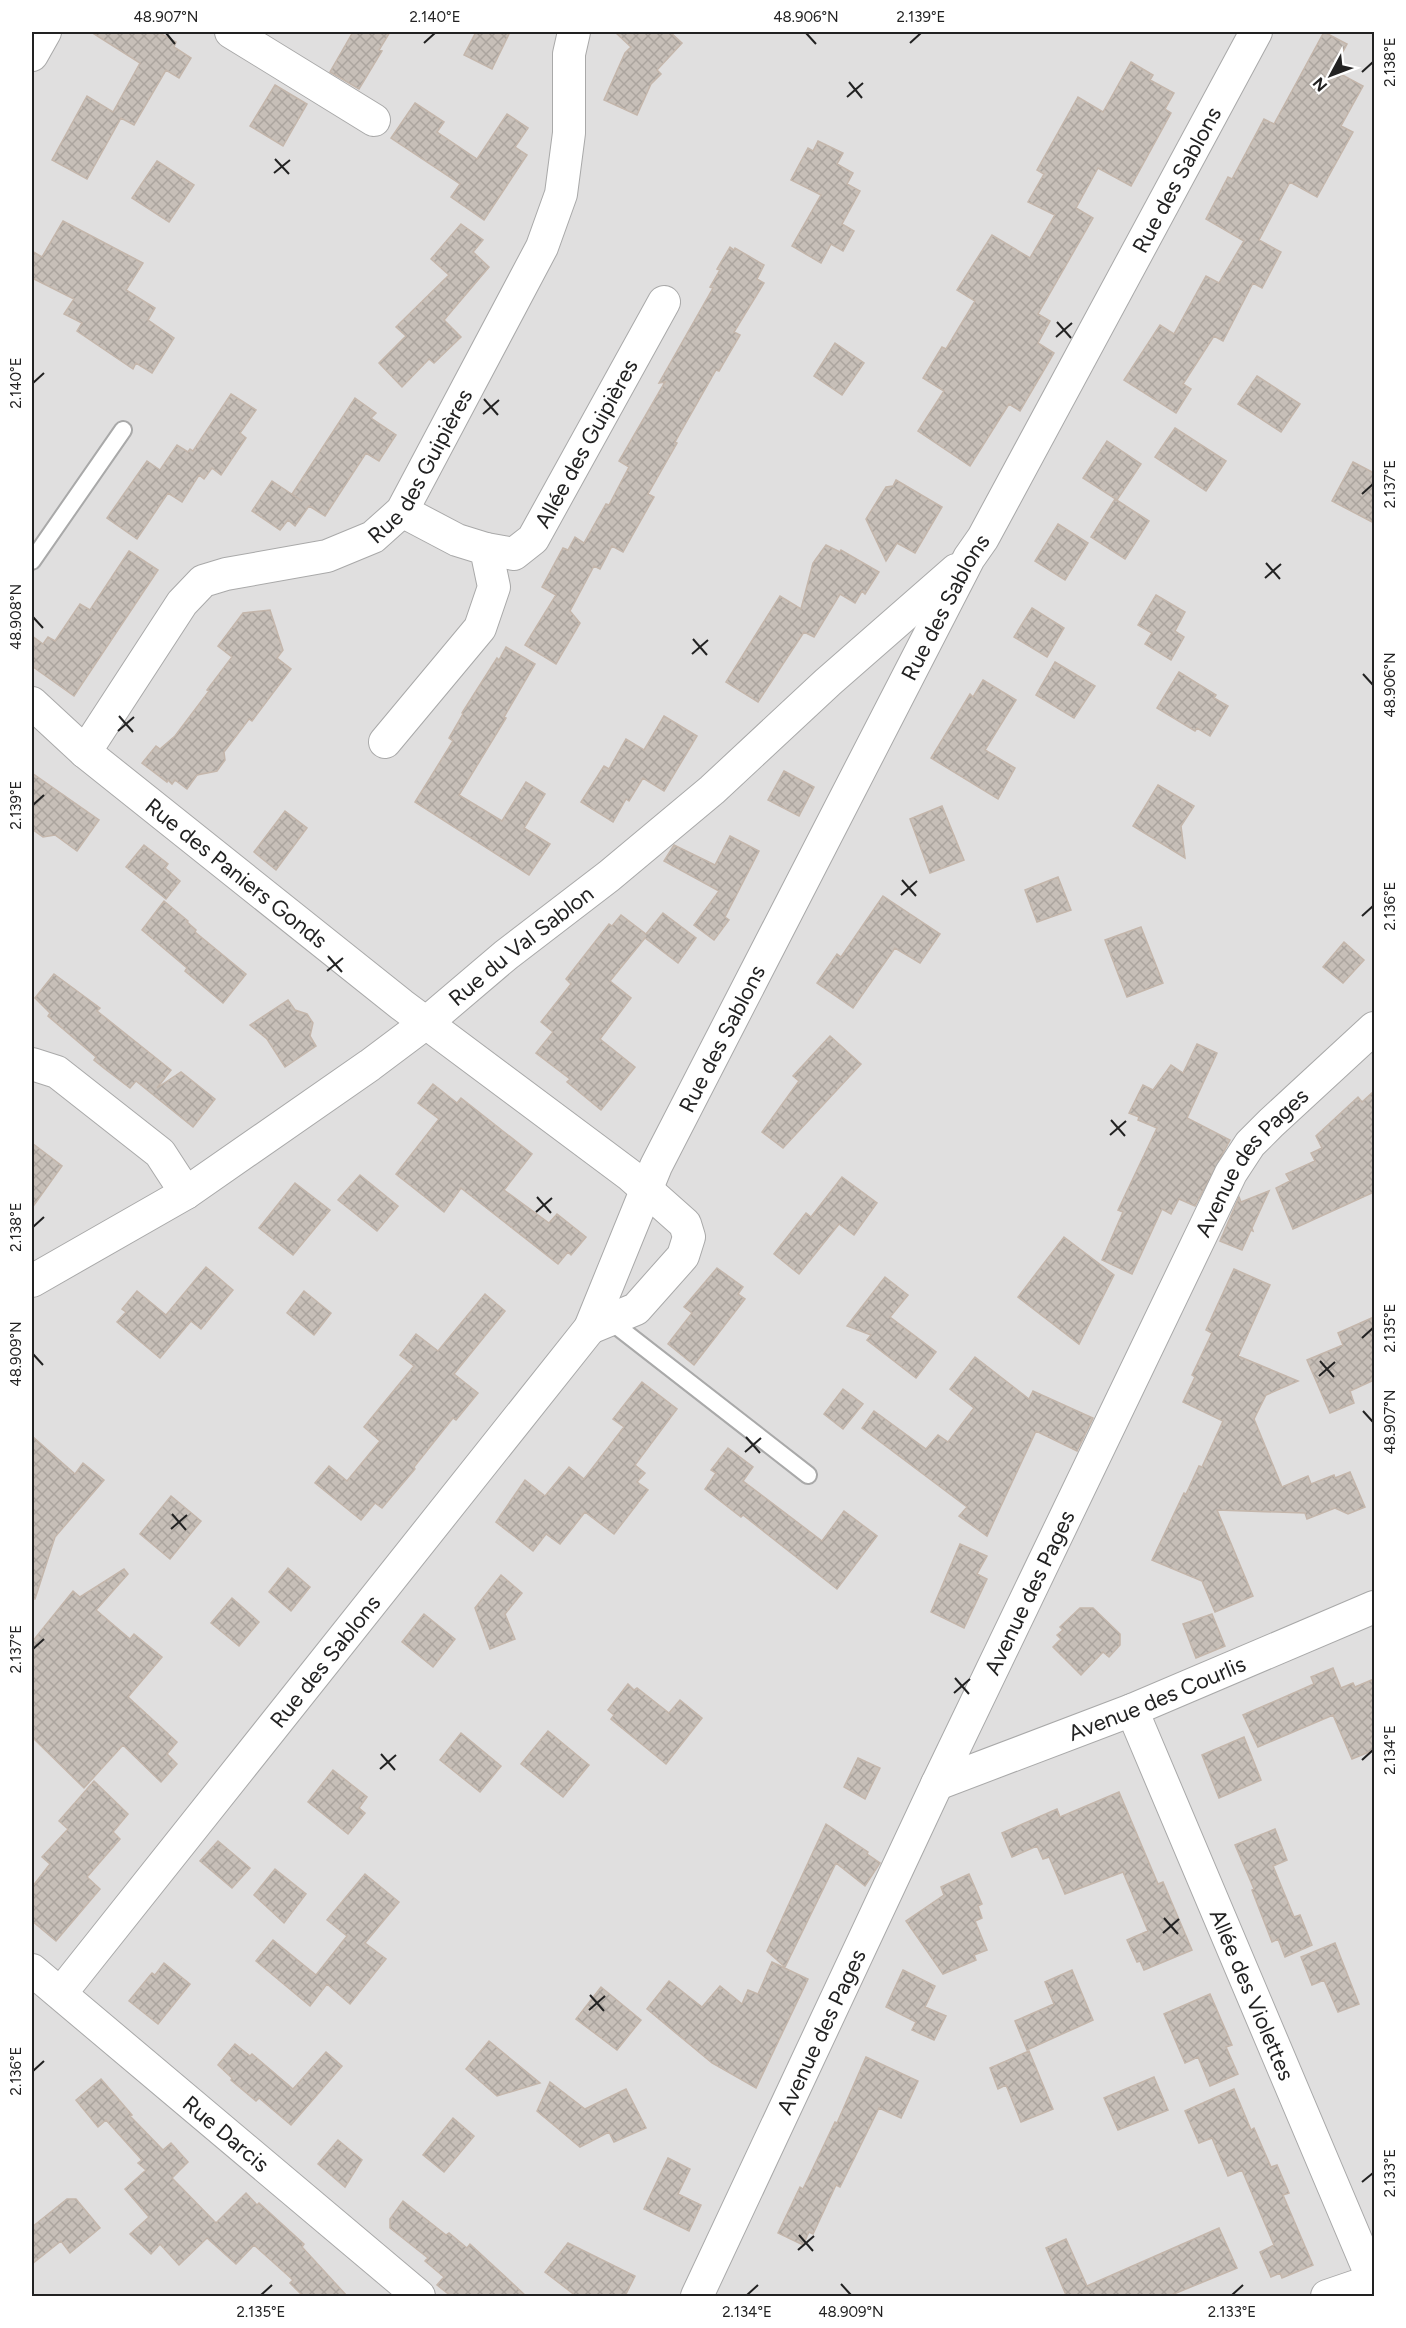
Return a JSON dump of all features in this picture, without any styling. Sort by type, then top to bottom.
[{"type":"street","points":[[32,55],[45,32]]},
{"type":"street","points":[[231,32],[374,120]]},
{"type":"street","name":"Rue des Guipières","points":[[85,752],[183,603],[203,581],[226,574],[327,556],[373,537],[402,511],[542,247],[558,205],[569,133],[569,54],[574,32]]},
{"type":"street","name":"Rue des Sablons","points":[[61,1993],[600,1324],[646,1189],[969,558],[983,538],[1256,32]]},
{"type":"street","name":"Allée des Guipières","points":[[402,511],[458,540],[486,549],[514,554],[533,539],[664,302]]},
{"type":"street","points":[[385,742],[480,628],[494,587],[486,549]]},
{"type":"street","name":"Rue du Val Sablon","points":[[32,1281],[186,1193],[370,1065],[426,1023],[506,955],[609,876],[712,790],[828,682],[969,558]]},
{"type":"street","name":"Rue des Paniers Gonds","points":[[32,703],[85,752],[426,1023],[646,1189]]},
{"type":"street","name":"Avenue des Pages","points":[[697,2296],[938,1784],[1231,1173],[1250,1144],[1271,1122],[1374,1028]]},
{"type":"street","points":[[32,1064],[57,1072],[160,1153],[186,1193]]},
{"type":"street","name":"Rue des Sablons","points":[[600,1324],[636,1309],[683,1256],[689,1237],[685,1224],[646,1189]]},
{"type":"street","name":"Avenue des Courlis","points":[[938,1784],[1132,1710],[1374,1607]]},
{"type":"street","name":"Allée des Violettes","points":[[1132,1710],[1374,2280]]},
{"type":"street","name":"Rue Darcis","points":[[32,1970],[419,2296]]},
{"type":"street","points":[[1327,2296],[1374,2280]]},
{"type":"lane","points":[[32,561],[123,430]]},
{"type":"lane","points":[[600,1324],[808,1475]]},
{"type":"shaded area","points":[[32,32],[1374,32],[1374,2296],[32,2296]]},
{"type":"building","points":[[91,32],[158,32],[176,42],[174,47],[191,58],[179,78],[166,70],[134,125],[121,118],[87,179],[52,160],[87,96],[113,112],[140,63]]},
{"type":"building","points":[[353,32],[390,32],[379,50],[382,51],[359,89],[330,72]]},
{"type":"building","points":[[476,32],[510,32],[492,69],[464,55]]},
{"type":"building","points":[[615,32],[670,32],[682,43],[657,70],[661,74],[651,84],[637,115],[604,100],[625,53],[631,47]]},
{"type":"building","points":[[1324,32],[1347,44],[1333,70],[1363,86],[1341,126],[1353,132],[1317,197],[1290,182],[1259,240],[1281,252],[1262,288],[1253,283],[1223,341],[1214,336],[1183,384],[1191,389],[1176,413],[1124,380],[1160,325],[1174,334],[1206,276],[1219,283],[1244,241],[1206,219],[1228,177],[1232,179],[1264,119],[1274,124]]},
{"type":"building","points":[[1131,62],[1153,75],[1150,80],[1174,93],[1165,109],[1171,113],[1131,186],[1098,168],[1076,208],[1093,218],[1038,314],[1050,321],[1038,343],[1054,353],[1020,411],[1009,404],[970,466],[918,431],[944,391],[923,378],[942,347],[946,349],[975,301],[957,290],[992,235],[1030,258],[1055,215],[1028,202],[1044,174],[1037,170],[1078,97],[1103,112]]},
{"type":"building","points":[[275,85],[307,104],[283,146],[250,126]]},
{"type":"building","points":[[415,103],[444,122],[437,132],[477,159],[507,114],[528,128],[515,147],[527,155],[484,220],[451,197],[460,184],[391,138]]},
{"type":"building","points":[[818,141],[843,153],[837,164],[853,173],[847,184],[860,191],[842,224],[854,231],[843,251],[831,244],[821,263],[792,246],[821,195],[791,180],[808,148],[813,151]]},
{"type":"building","points":[[157,161],[194,185],[169,222],[132,198]]},
{"type":"building","points":[[63,221],[143,263],[126,290],[155,308],[148,320],[174,338],[152,373],[136,363],[133,369],[77,331],[82,323],[64,314],[74,299],[32,278],[32,251],[42,257]]},
{"type":"building","points":[[461,224],[483,240],[473,252],[489,267],[444,320],[461,337],[434,363],[429,359],[402,387],[379,363],[406,336],[396,327],[449,275],[431,259]]},
{"type":"building","points":[[730,247],[764,265],[757,279],[764,283],[734,332],[740,335],[719,371],[716,370],[675,442],[677,443],[648,494],[654,497],[623,552],[612,546],[600,569],[594,566],[570,611],[580,623],[556,664],[525,645],[556,595],[542,587],[563,548],[568,550],[575,537],[584,543],[606,504],[609,505],[629,467],[619,461],[665,382],[659,383],[713,288],[710,287],[720,270],[717,269]]},
{"type":"building","points":[[835,343],[864,363],[842,395],[814,376]]},
{"type":"building","points":[[1257,376],[1300,404],[1281,432],[1238,404]]},
{"type":"building","points":[[231,394],[256,410],[240,433],[246,438],[221,475],[212,468],[204,479],[199,475],[182,502],[168,493],[137,539],[107,518],[147,461],[160,470],[177,445],[188,452],[190,449],[193,451]]},
{"type":"building","points":[[355,398],[376,413],[371,418],[396,435],[379,461],[366,453],[325,516],[309,506],[295,526],[288,520],[280,530],[252,511],[272,481],[302,501],[292,494]]},
{"type":"building","points":[[1175,428],[1226,461],[1206,491],[1155,457]]},
{"type":"building","points":[[1107,441],[1141,464],[1117,500],[1083,478]]},
{"type":"building","points":[[1353,462],[1374,473],[1374,523],[1332,501]]},
{"type":"building","points":[[896,480],[942,507],[915,553],[897,543],[886,561],[866,519],[886,487],[893,486]]},
{"type":"building","points":[[1115,499],[1149,521],[1125,559],[1091,537]]},
{"type":"building","points":[[1058,524],[1088,543],[1065,580],[1035,561]]},
{"type":"building","points":[[826,545],[840,552],[841,550],[879,572],[865,594],[862,591],[855,603],[840,594],[814,637],[804,632],[758,702],[726,682],[780,596],[801,609],[813,563]]},
{"type":"building","points":[[129,551],[158,570],[74,696],[32,666],[32,636],[43,644],[48,637],[55,641],[80,604],[90,610]]},
{"type":"building","points":[[1156,595],[1185,612],[1175,631],[1184,637],[1171,660],[1145,644],[1152,633],[1138,625]]},
{"type":"building","points":[[1032,608],[1064,628],[1047,657],[1014,637]]},
{"type":"building","points":[[270,610],[283,650],[277,658],[291,669],[252,721],[249,719],[224,752],[225,760],[217,771],[197,775],[187,789],[175,780],[172,784],[168,780],[167,782],[142,763],[156,746],[160,749],[175,736],[232,657],[218,646],[243,613]]},
{"type":"building","points":[[506,647],[535,664],[504,717],[506,718],[459,795],[502,821],[526,782],[545,794],[524,828],[550,844],[529,875],[415,802],[453,741],[449,738],[462,713]]},
{"type":"building","points":[[1055,662],[1095,686],[1074,718],[1036,695]]},
{"type":"building","points":[[1179,672],[1216,695],[1214,698],[1228,706],[1210,736],[1197,728],[1195,731],[1157,708]]},
{"type":"building","points":[[983,680],[1016,700],[985,750],[1015,768],[998,799],[931,758],[970,694],[973,697]]},
{"type":"building","points":[[664,716],[697,736],[664,791],[643,778],[629,801],[626,799],[613,822],[581,802],[604,766],[609,769],[626,739],[644,750]]},
{"type":"building","points":[[784,771],[814,787],[799,816],[768,800]]},
{"type":"building","points":[[32,773],[99,820],[77,851],[55,835],[43,837],[32,829]]},
{"type":"building","points":[[1158,785],[1194,806],[1181,826],[1185,858],[1133,826]]},
{"type":"building","points":[[942,806],[964,860],[930,873],[910,819]]},
{"type":"building","points":[[285,811],[307,828],[276,870],[254,852]]},
{"type":"building","points":[[730,836],[759,851],[725,917],[729,920],[714,940],[694,925],[719,891],[664,861],[674,845],[715,865]]},
{"type":"building","points":[[144,845],[168,864],[165,868],[180,881],[166,899],[126,867]]},
{"type":"building","points":[[1058,877],[1071,910],[1037,922],[1025,890]]},
{"type":"building","points":[[883,896],[940,934],[920,963],[895,948],[853,1008],[817,983],[837,954],[841,957]]},
{"type":"building","points":[[164,901],[188,921],[196,930],[195,932],[246,974],[223,1003],[185,971],[187,968],[142,930]]},
{"type":"building","points":[[663,913],[696,938],[678,963],[645,938],[610,981],[631,998],[600,1039],[635,1067],[601,1110],[567,1082],[570,1079],[536,1053],[553,1032],[541,1022],[571,984],[566,979],[609,924],[612,926],[621,915],[646,934]]},
{"type":"building","points":[[1141,927],[1163,983],[1127,997],[1105,940]]},
{"type":"building","points":[[1344,942],[1364,960],[1343,983],[1323,967]]},
{"type":"building","points":[[54,974],[100,1008],[97,1011],[171,1070],[157,1088],[181,1072],[215,1099],[193,1127],[136,1081],[130,1088],[105,1069],[94,1060],[96,1057],[48,1016],[50,1013],[35,998]]},
{"type":"building","points":[[288,1000],[295,1010],[307,1014],[313,1023],[310,1036],[316,1046],[285,1067],[267,1039],[250,1025]]},
{"type":"building","points":[[830,1036],[861,1064],[783,1148],[762,1132],[799,1081],[793,1076]]},
{"type":"building","points":[[1197,1044],[1217,1053],[1187,1118],[1230,1140],[1195,1206],[1179,1199],[1171,1214],[1162,1209],[1132,1274],[1102,1260],[1123,1212],[1118,1210],[1157,1128],[1138,1120],[1139,1117],[1129,1113],[1143,1085],[1153,1090],[1171,1065],[1183,1073]]},
{"type":"building","points":[[433,1084],[457,1103],[461,1098],[532,1154],[504,1190],[549,1223],[557,1214],[586,1237],[571,1255],[568,1252],[558,1264],[461,1188],[444,1212],[396,1174],[439,1119],[418,1103]]},
{"type":"building","points":[[1374,1091],[1374,1192],[1293,1229],[1276,1188],[1290,1181],[1286,1174],[1315,1161],[1311,1153],[1322,1148],[1316,1136],[1358,1097],[1362,1102]]},
{"type":"building","points":[[32,1143],[62,1166],[32,1208]]},
{"type":"building","points":[[360,1175],[398,1206],[377,1231],[338,1200]]},
{"type":"building","points":[[842,1177],[877,1203],[854,1235],[839,1224],[799,1274],[774,1254],[806,1213],[811,1217]]},
{"type":"building","points":[[295,1183],[330,1210],[293,1255],[259,1228]]},
{"type":"building","points":[[1269,1191],[1252,1228],[1253,1231],[1251,1230],[1242,1250],[1220,1241],[1239,1197],[1241,1202]]},
{"type":"building","points":[[1064,1237],[1114,1275],[1079,1344],[1018,1297]]},
{"type":"building","points":[[206,1267],[233,1290],[201,1329],[191,1321],[160,1358],[117,1322],[126,1312],[122,1309],[137,1291],[166,1315]]},
{"type":"building","points":[[717,1268],[743,1287],[738,1294],[745,1299],[694,1365],[668,1344],[692,1313],[684,1307]]},
{"type":"building","points":[[1234,1269],[1270,1285],[1238,1356],[1298,1381],[1266,1395],[1254,1419],[1282,1487],[1308,1476],[1311,1484],[1334,1475],[1335,1478],[1350,1472],[1365,1507],[1348,1514],[1335,1508],[1307,1519],[1305,1513],[1217,1510],[1253,1596],[1215,1612],[1202,1581],[1152,1560],[1184,1493],[1186,1494],[1199,1466],[1202,1467],[1223,1421],[1183,1402],[1195,1377],[1192,1375],[1212,1333],[1206,1330]]},
{"type":"building","points":[[885,1277],[908,1295],[890,1317],[936,1352],[916,1378],[867,1340],[871,1335],[847,1326]]},
{"type":"building","points":[[304,1291],[331,1313],[314,1335],[287,1313]]},
{"type":"building","points":[[485,1294],[505,1311],[454,1374],[478,1393],[456,1420],[453,1418],[382,1508],[375,1503],[361,1520],[315,1483],[329,1466],[347,1481],[380,1441],[364,1427],[414,1366],[400,1355],[416,1334],[438,1351]]},
{"type":"building","points":[[1374,1317],[1374,1380],[1350,1391],[1354,1403],[1330,1413],[1307,1360],[1343,1345],[1338,1333]]},
{"type":"building","points":[[975,1357],[1029,1399],[1033,1391],[1093,1418],[1077,1451],[1036,1431],[987,1536],[959,1516],[967,1507],[862,1428],[874,1411],[926,1449],[938,1435],[948,1442],[974,1408],[950,1389]]},
{"type":"building","points":[[642,1382],[677,1409],[635,1465],[645,1473],[637,1482],[648,1490],[614,1534],[585,1512],[560,1544],[546,1534],[533,1551],[496,1522],[525,1480],[545,1496],[569,1467],[584,1479],[624,1427],[613,1419]]},
{"type":"building","points":[[843,1389],[863,1404],[843,1429],[824,1414]]},
{"type":"building","points":[[32,1436],[75,1474],[83,1463],[104,1480],[55,1537],[35,1599],[32,1599]]},
{"type":"building","points":[[728,1448],[753,1467],[743,1481],[822,1541],[844,1511],[877,1536],[837,1589],[743,1515],[741,1517],[705,1489],[716,1473],[711,1470]]},
{"type":"building","points":[[171,1496],[201,1521],[170,1559],[140,1534]]},
{"type":"building","points":[[960,1544],[987,1556],[977,1574],[987,1579],[964,1628],[931,1612]]},
{"type":"building","points":[[288,1568],[310,1587],[291,1611],[269,1592]]},
{"type":"building","points":[[124,1569],[128,1574],[96,1610],[130,1639],[134,1634],[162,1657],[128,1697],[177,1742],[167,1754],[177,1764],[161,1782],[123,1745],[84,1788],[32,1737],[32,1642],[73,1591],[80,1597]]},
{"type":"building","points":[[501,1575],[522,1593],[505,1614],[515,1639],[490,1649],[475,1608]]},
{"type":"building","points":[[232,1598],[259,1622],[239,1646],[211,1623]]},
{"type":"building","points":[[1080,1608],[1093,1608],[1120,1634],[1120,1645],[1109,1657],[1103,1652],[1081,1675],[1053,1647],[1061,1639],[1057,1635],[1063,1630],[1060,1627]]},
{"type":"building","points":[[424,1614],[455,1639],[433,1667],[402,1642]]},
{"type":"building","points":[[1212,1614],[1225,1646],[1196,1658],[1183,1624]]},
{"type":"building","points":[[1333,1668],[1341,1688],[1353,1683],[1355,1687],[1374,1679],[1374,1750],[1352,1759],[1333,1715],[1258,1747],[1243,1715],[1314,1684],[1311,1677]]},
{"type":"building","points":[[628,1684],[634,1690],[637,1688],[669,1713],[680,1700],[702,1718],[666,1764],[611,1719],[614,1715],[608,1710]]},
{"type":"building","points":[[548,1731],[589,1765],[563,1797],[521,1764]]},
{"type":"building","points":[[461,1733],[501,1766],[480,1792],[440,1760]]},
{"type":"building","points":[[1244,1737],[1261,1780],[1219,1798],[1202,1755]]},
{"type":"building","points":[[858,1758],[880,1768],[865,1799],[844,1787]]},
{"type":"building","points":[[333,1770],[367,1797],[359,1808],[365,1813],[348,1834],[308,1802]]},
{"type":"building","points":[[94,1781],[128,1814],[113,1832],[120,1839],[87,1877],[100,1889],[56,1941],[32,1921],[32,1887],[50,1864],[42,1857],[68,1829],[59,1821]]},
{"type":"building","points":[[1119,1792],[1158,1884],[1163,1882],[1192,1950],[1144,1970],[1140,1961],[1137,1962],[1127,1940],[1148,1931],[1123,1872],[1065,1894],[1049,1857],[1043,1859],[1037,1846],[1012,1857],[1002,1833],[1057,1809],[1060,1817]]},
{"type":"building","points":[[826,1824],[868,1852],[867,1854],[880,1863],[865,1886],[836,1863],[785,1967],[767,1951]]},
{"type":"building","points":[[1275,1829],[1287,1860],[1273,1866],[1294,1917],[1300,1915],[1312,1945],[1285,1957],[1278,1939],[1272,1942],[1252,1890],[1254,1889],[1235,1845]]},
{"type":"building","points":[[218,1841],[250,1868],[232,1888],[200,1861]]},
{"type":"building","points":[[275,1869],[306,1894],[284,1923],[254,1895]]},
{"type":"building","points":[[365,1874],[399,1902],[365,1943],[386,1959],[350,2004],[327,1984],[310,2006],[256,1961],[273,1940],[316,1975],[347,1936],[327,1920]]},
{"type":"building","points":[[969,1874],[982,1904],[978,1906],[982,1918],[975,1921],[987,1950],[974,1955],[976,1960],[943,1974],[906,1921],[944,1895],[941,1887]]},
{"type":"building","points":[[1335,1943],[1359,2004],[1338,2012],[1324,1980],[1312,1985],[1301,1957]]},
{"type":"building","points":[[772,1962],[808,1979],[756,2088],[712,2063],[647,2009],[669,1981],[702,2007],[720,1986],[742,2004],[748,1990],[758,1994]]},
{"type":"building","points":[[164,1963],[190,1984],[158,2024],[129,2001],[152,1973],[155,1975]]},
{"type":"building","points":[[903,1970],[935,1986],[925,2007],[946,2016],[934,2040],[912,2030],[916,2022],[886,2007]]},
{"type":"building","points":[[1072,1970],[1093,2020],[1027,2050],[1015,2021],[1054,2004],[1045,1982]]},
{"type":"building","points":[[601,1987],[641,2020],[617,2050],[576,2019]]},
{"type":"building","points":[[1210,1994],[1232,2045],[1226,2047],[1238,2074],[1210,2086],[1198,2057],[1185,2063],[1164,2014]]},
{"type":"building","points":[[489,2041],[540,2083],[497,2096],[466,2069]]},
{"type":"building","points":[[235,2044],[250,2056],[252,2054],[293,2089],[326,2052],[342,2066],[291,2125],[259,2098],[256,2101],[231,2080],[232,2078],[218,2065]]},
{"type":"building","points":[[1029,2051],[1053,2109],[1021,2122],[1006,2085],[998,2089],[990,2068]]},
{"type":"building","points":[[866,2057],[918,2081],[901,2118],[879,2108],[840,2187],[836,2185],[813,2234],[809,2232],[803,2245],[778,2233],[800,2187],[803,2189],[835,2122],[837,2123]]},
{"type":"building","points":[[1154,2077],[1168,2110],[1118,2130],[1104,2098]]},
{"type":"building","points":[[101,2079],[132,2115],[130,2116],[163,2150],[171,2143],[188,2162],[172,2178],[216,2223],[246,2193],[304,2244],[302,2247],[347,2296],[303,2296],[290,2283],[293,2280],[254,2245],[236,2264],[207,2238],[179,2265],[160,2244],[151,2254],[130,2234],[149,2217],[125,2189],[146,2170],[138,2163],[142,2160],[106,2120],[98,2127],[76,2100]]},
{"type":"building","points":[[550,2082],[585,2109],[626,2089],[646,2128],[614,2142],[609,2132],[580,2147],[537,2111]]},
{"type":"building","points":[[1234,2089],[1251,2130],[1254,2128],[1271,2167],[1277,2165],[1289,2193],[1283,2195],[1313,2265],[1282,2278],[1280,2273],[1271,2277],[1260,2252],[1274,2245],[1242,2170],[1228,2176],[1212,2138],[1199,2143],[1185,2111]]},
{"type":"building","points":[[453,2118],[474,2136],[444,2172],[423,2155]]},
{"type":"building","points":[[338,2140],[362,2160],[345,2187],[318,2164]]},
{"type":"building","points":[[668,2158],[690,2169],[678,2194],[701,2205],[689,2231],[644,2209]]},
{"type":"building","points":[[67,2199],[76,2199],[100,2228],[70,2253],[61,2241],[32,2264],[32,2227]]},
{"type":"building","points":[[403,2201],[446,2235],[449,2233],[467,2248],[470,2244],[526,2296],[451,2296],[437,2285],[444,2277],[425,2261],[428,2258],[390,2228],[390,2219]]},
{"type":"building","points":[[1219,2228],[1237,2268],[1169,2296],[1062,2296],[1066,2295],[1046,2248],[1066,2239],[1087,2286]]},
{"type":"building","points":[[568,2243],[635,2276],[625,2296],[576,2296],[545,2272]]}]
